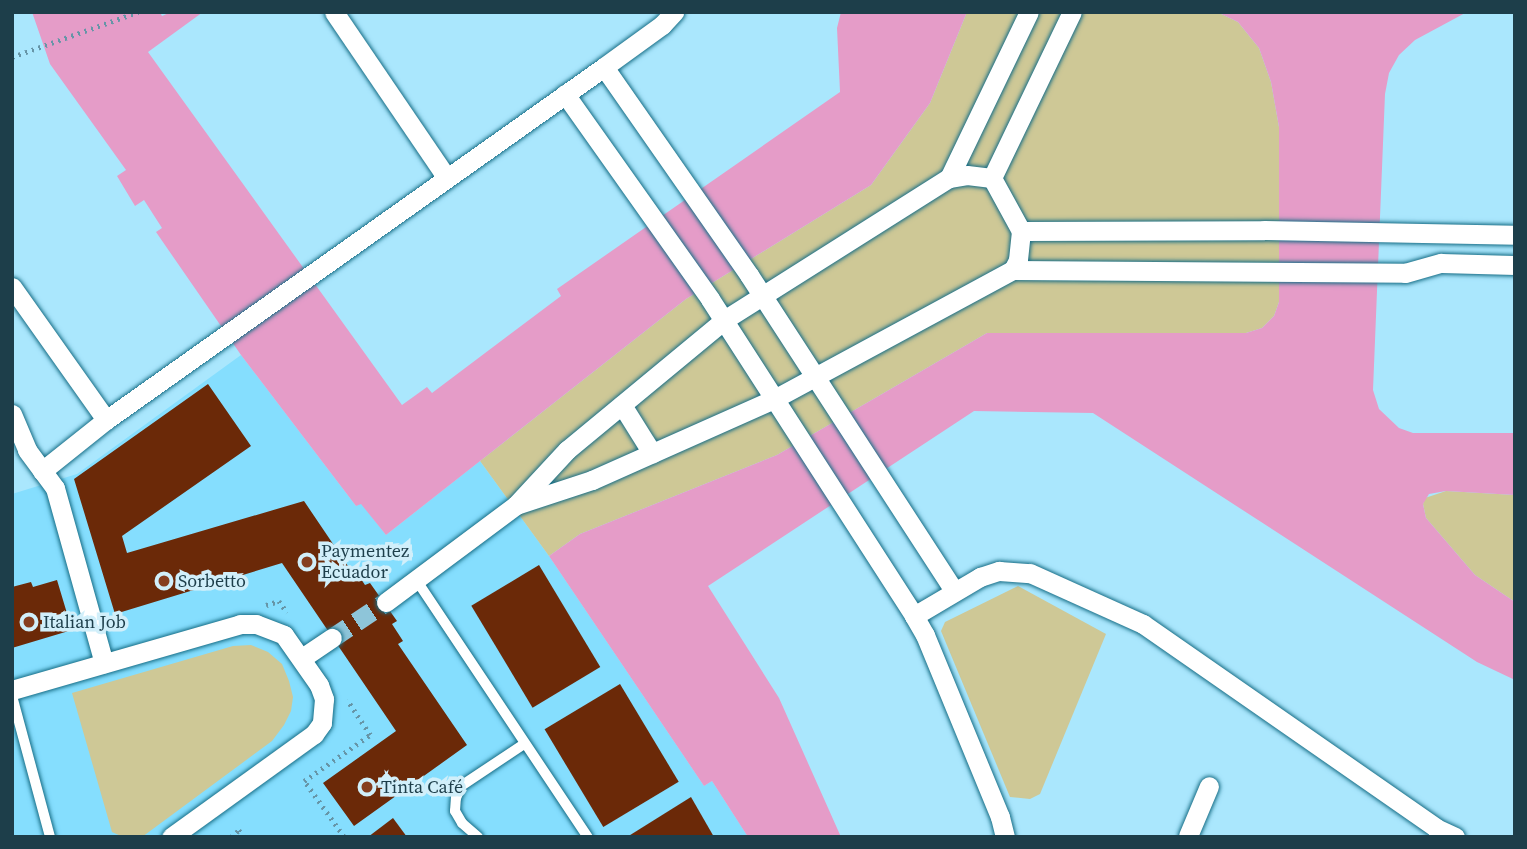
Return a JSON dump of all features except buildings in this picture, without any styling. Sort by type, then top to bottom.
[{"type":"street","points":[[334,12],[446,177]]},
{"type":"street","points":[[42,471],[106,420],[604,67],[662,25],[674,12]]},
{"type":"street","points":[[949,178],[1029,12]]},
{"type":"street","points":[[992,178],[1072,12]]},
{"type":"street","points":[[604,67],[749,275],[954,591]]},
{"type":"street","points":[[565,94],[710,299],[914,616],[935,659],[1000,817],[1005,837]]},
{"type":"street","points":[[387,601],[516,505],[567,450],[724,320],[949,178],[967,175],[992,178]]},
{"type":"street","points":[[992,178],[1021,231],[1018,260],[1013,270]]},
{"type":"street","points":[[1021,231],[1265,230],[1515,234]]},
{"type":"street","points":[[516,505],[592,480],[774,399],[814,375],[1013,270],[1405,273],[1441,263],[1515,265]]},
{"type":"street","points":[[12,287],[106,420]]},
{"type":"street","points":[[621,405],[652,453]]},
{"type":"street","points":[[12,414],[27,450],[55,488],[104,663]]},
{"type":"street","points":[[914,616],[980,577],[1015,570],[1031,573],[1143,624],[1436,828],[1455,837]]},
{"type":"street","points":[[12,690],[240,624],[256,624],[284,635],[302,658],[324,699],[322,723],[314,734],[172,837]]},
{"type":"street","points":[[302,658],[332,638]]},
{"type":"street","points":[[1188,836],[1209,786]]},
{"type":"lane","points":[[417,581],[588,837]]},
{"type":"lane","points":[[12,696],[50,837]]},
{"type":"lane","points":[[478,837],[462,823],[455,811],[461,786],[524,744]]},
{"type":"path","points":[[12,57],[138,12]]},
{"type":"path","points":[[231,837],[239,830],[244,837]]},
{"type":"shaded area","points":[[32,12],[160,12],[162,16],[171,12],[203,12],[148,52],[402,405],[427,387],[432,393],[561,296],[557,289],[840,92],[837,28],[841,12],[967,12],[930,103],[871,185],[686,299],[386,535],[361,504],[356,506],[241,355],[156,232],[162,228],[144,200],[135,206],[117,176],[126,170],[50,64]]},
{"type":"shaded area","points":[[967,12],[1217,12],[1238,22],[1259,48],[1271,82],[1279,127],[1279,302],[1274,316],[1262,328],[1246,333],[987,333],[777,455],[580,534],[549,556],[480,461],[686,299],[871,185],[930,103]]},
{"type":"shaded area","points":[[1217,12],[1467,12],[1415,40],[1399,55],[1389,73],[1385,94],[1373,390],[1379,409],[1399,428],[1413,433],[1515,433],[1515,495],[1446,491],[1429,494],[1423,504],[1426,518],[1475,575],[1515,602],[1515,680],[1477,662],[1093,413],[974,411],[708,586],[779,698],[841,837],[748,837],[712,781],[704,786],[549,556],[580,534],[777,455],[987,333],[1246,333],[1262,328],[1274,316],[1279,302],[1279,127],[1271,82],[1259,48],[1238,22]]},
{"type":"shaded area","points":[[241,355],[356,506],[361,503],[386,535],[480,461],[549,556],[704,786],[712,781],[748,837],[12,837],[12,494],[77,474]]},
{"type":"shaded area","points":[[1446,491],[1515,495],[1515,602],[1475,575],[1426,518],[1423,504],[1425,498]]},
{"type":"shaded area","points":[[1018,586],[1106,634],[1040,794],[1030,799],[1010,797],[941,631],[945,622]]},
{"type":"shaded area","points":[[251,645],[268,652],[282,664],[293,697],[291,711],[284,725],[272,741],[142,837],[123,837],[112,832],[72,693],[233,646]]},
{"type":"tunnel","points":[[332,638],[386,602]]},
{"type":"place","name":"Paymentez Ecuador","points":[[307,562]]},
{"type":"place","name":"Sorbetto","points":[[164,581]]},
{"type":"place","name":"Italian Job","points":[[29,622]]},
{"type":"place","name":"Tinta Café","points":[[367,787]]}]
